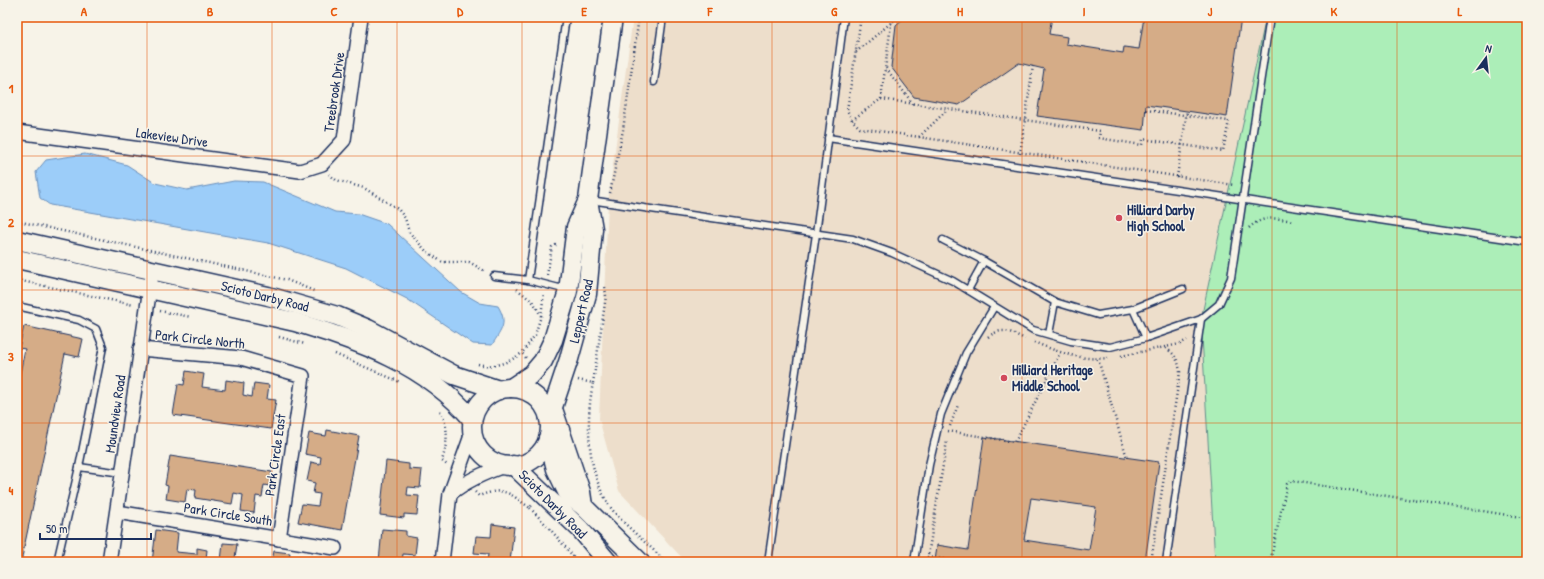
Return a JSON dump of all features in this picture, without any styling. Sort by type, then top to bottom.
[{"type":"main road","name":"Leppert Road","points":[[505,389],[532,374],[543,361],[553,340],[561,316],[568,291],[576,227],[588,200],[613,17]]},
{"type":"main road","name":"Leppert Road","points":[[551,413],[587,294],[593,229],[588,200]]},
{"type":"main road","name":"Scioto Darby Road","points":[[17,240],[268,296],[331,314],[368,329],[454,375],[505,389]]},
{"type":"main road","name":"Scioto Darby Road","points":[[17,259],[295,322],[334,334],[382,352],[419,372],[447,393],[472,426]]},
{"type":"main road","points":[[551,413],[548,438],[542,450],[532,459],[520,465],[494,462],[483,454],[475,443],[472,426],[476,408],[484,398],[505,389],[519,389],[536,397],[551,413],[581,492],[583,506]]},
{"type":"main road","name":"Scioto Darby Road","points":[[548,438],[556,469],[569,496],[583,506],[640,562]]},
{"type":"main road","name":"Scioto Darby Road","points":[[510,465],[580,530],[608,562]]},
{"type":"street","name":"Treebrook Drive","points":[[322,164],[344,140],[361,17]]},
{"type":"street","name":"Lakeview Drive","points":[[17,132],[300,171],[322,164]]},
{"type":"street","name":"Moundview Road","points":[[110,562],[152,271]]},
{"type":"street","name":"Park Circle North","points":[[140,349],[241,358],[303,376]]},
{"type":"street","name":"Park Circle East","points":[[279,539],[303,376]]},
{"type":"street","points":[[442,562],[450,494],[472,426]]},
{"type":"street","points":[[450,494],[474,478],[510,465]]},
{"type":"street","name":"Park Circle South","points":[[117,512],[335,548]]},
{"type":"lane","points":[[528,280],[566,17]]},
{"type":"lane","points":[[654,82],[663,17]]},
{"type":"lane","points":[[768,562],[816,234],[844,17]]},
{"type":"lane","points":[[588,200],[853,239],[892,253],[953,281],[1033,330],[1070,341],[1110,347],[1146,338],[1201,319],[1219,304],[1231,278],[1270,17]]},
{"type":"lane","points":[[828,138],[1527,242]]},
{"type":"lane","points":[[943,240],[984,261],[1055,302],[1098,315],[1133,309],[1183,289]]},
{"type":"lane","points":[[968,290],[984,261]]},
{"type":"lane","points":[[494,276],[528,280],[568,291]]},
{"type":"lane","points":[[1049,334],[1055,302]]},
{"type":"lane","points":[[17,306],[79,320],[96,329],[103,347],[79,467],[57,562]]},
{"type":"lane","points":[[914,562],[929,465],[941,414],[966,353],[994,307]]},
{"type":"lane","points":[[1133,309],[1146,338]]},
{"type":"lane","points":[[1166,562],[1201,319]]},
{"type":"lane","points":[[79,467],[122,473]]},
{"type":"path","points":[[860,17],[847,110],[852,120],[860,128],[1234,185]]},
{"type":"path","points":[[881,99],[892,17]]},
{"type":"path","points":[[856,52],[898,17]]},
{"type":"path","points":[[1018,167],[1033,66]]},
{"type":"path","points":[[885,68],[912,104]]},
{"type":"path","points":[[852,120],[881,99],[1100,131],[1099,138],[1142,145],[1143,139],[1223,151],[1228,121],[1146,110]]},
{"type":"path","points":[[918,137],[948,109]]},
{"type":"path","points":[[1177,176],[1187,111]]},
{"type":"path","points":[[322,164],[331,177],[364,188],[398,208],[405,218],[409,232],[426,251],[442,262],[469,262],[524,293],[534,303],[541,316],[535,335],[522,353],[536,369]]},
{"type":"path","points":[[1248,235],[1249,228],[1260,220],[1270,217],[1293,221]]},
{"type":"path","points":[[17,280],[192,317]]},
{"type":"path","points":[[982,342],[997,331],[1008,331],[1060,353],[1098,359],[1111,358]]},
{"type":"path","points":[[1118,357],[1180,344],[1200,332]]},
{"type":"path","points":[[275,336],[311,346]]},
{"type":"path","points":[[1151,562],[1180,372],[1178,359],[1171,351],[1163,347]]},
{"type":"path","points":[[333,353],[402,383]]},
{"type":"path","points":[[948,431],[1015,442],[1060,353]]},
{"type":"path","points":[[1098,359],[1127,458]]},
{"type":"path","points":[[563,376],[593,383],[588,409],[591,454],[598,486],[615,512],[666,562]]},
{"type":"path","points":[[927,562],[948,431],[958,402]]},
{"type":"path","points":[[1268,562],[1272,553],[1287,484],[1292,481],[1527,518]]},
{"type":"path","points":[[530,508],[578,562]]},
{"type":"path","points":[[927,557],[943,560],[942,562]]},
{"type":"shaded area","points":[[633,17],[1527,17],[1527,562],[686,562],[619,491],[599,419],[608,202]]},
{"type":"green space","points":[[1266,17],[1527,17],[1527,562],[1215,562],[1201,319]]},
{"type":"water","points":[[85,154],[127,165],[155,183],[187,190],[234,181],[263,182],[335,212],[358,214],[387,224],[461,292],[480,303],[498,306],[503,317],[501,330],[492,345],[473,344],[407,299],[346,268],[268,243],[50,205],[40,198],[36,172],[46,160]]},
{"type":"building","points":[[905,17],[1052,17],[1049,34],[1067,37],[1066,44],[1123,53],[1124,47],[1139,49],[1144,17],[1241,17],[1227,117],[1146,105],[1144,130],[1037,116],[1044,69],[1019,63],[959,105],[914,97],[891,67],[896,25]]},
{"type":"building","points":[[24,326],[83,339],[79,357],[65,354],[21,562],[17,562],[17,388],[25,349],[19,348]]},
{"type":"building","points":[[186,371],[204,374],[202,387],[225,390],[226,380],[244,383],[243,395],[252,397],[254,383],[269,385],[267,399],[276,400],[271,429],[173,415],[178,384],[184,385]]},
{"type":"building","points":[[327,430],[359,436],[342,530],[298,522],[302,504],[318,506],[320,494],[313,493],[315,483],[307,481],[311,462],[320,464],[321,457],[305,454],[309,433],[326,436]]},
{"type":"building","points":[[984,437],[1159,462],[1145,562],[935,562],[937,545],[968,550]],"holes":[[[1031,498],[1096,507],[1089,550],[1024,540]]]},
{"type":"building","points":[[170,456],[272,472],[269,486],[264,485],[262,497],[256,496],[254,513],[241,511],[243,495],[234,493],[232,504],[195,498],[196,490],[187,489],[185,502],[166,499],[168,486],[165,485]]},
{"type":"building","points":[[386,461],[409,464],[409,469],[422,470],[420,488],[408,487],[407,495],[419,496],[417,515],[404,514],[404,518],[380,515]]},
{"type":"building","points":[[492,524],[514,527],[510,562],[487,562],[488,554],[474,553],[476,536],[491,537]]},
{"type":"building","points":[[382,529],[406,531],[406,536],[417,538],[415,555],[403,554],[402,562],[379,562]]},
{"type":"building","points":[[156,530],[178,533],[176,552],[197,554],[197,548],[207,550],[206,559],[221,561],[223,543],[237,544],[235,558],[240,558],[240,562],[152,562]]},
{"type":"building","points":[[1525,540],[1527,541],[1527,562],[1522,562]]},
{"type":"building","points":[[274,551],[290,553],[288,562],[272,562]]},
{"type":"building","points":[[321,559],[337,561],[337,562],[321,562]]},
{"type":"place","name":"Hilliard Darby High School","points":[[1119,218]]},
{"type":"place","name":"Hilliard Heritage Middle School","points":[[1004,378]]}]
